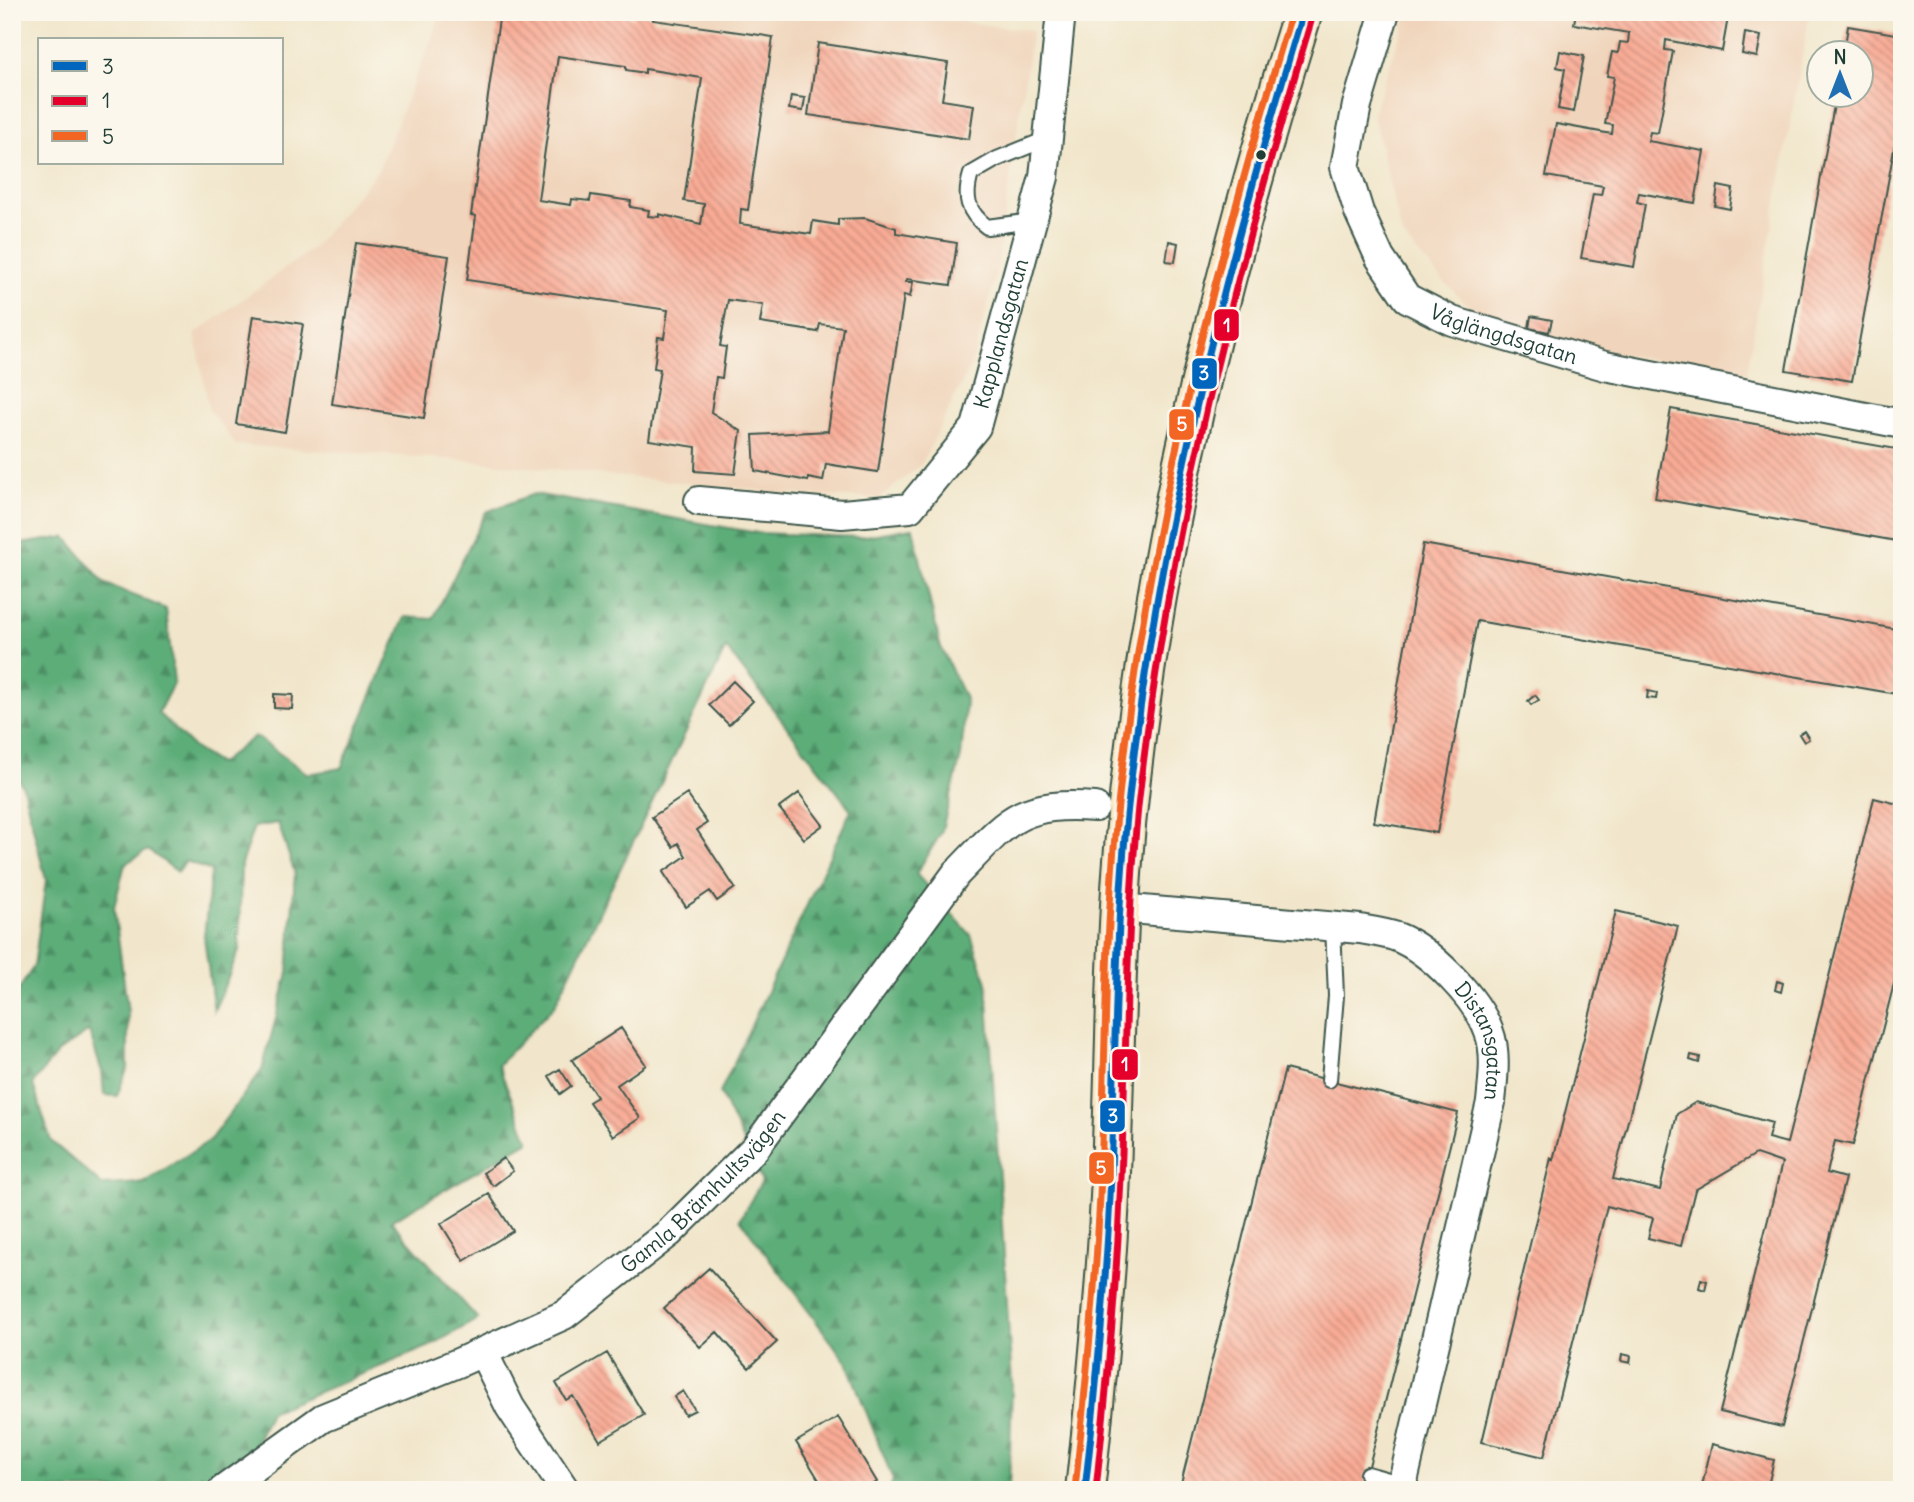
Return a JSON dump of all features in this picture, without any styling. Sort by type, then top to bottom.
[{"type":"street","name":"Kapplandsgatan","points":[[699,501],[842,514],[910,508],[976,427],[1044,177],[1061,12]]},
{"type":"street","points":[[1085,1490],[1097,1380],[1110,1198],[1120,908],[1139,713],[1180,475],[1228,264],[1303,12]]},
{"type":"street","name":"Våglängdsgatan","points":[[1385,12],[1357,105],[1345,167],[1359,212],[1380,258],[1408,298],[1452,321],[1605,366],[1902,424]]},
{"type":"street","name":"Gamla Brämhultsvägen","points":[[223,1490],[323,1418],[564,1315],[669,1233],[755,1148],[956,874],[1009,821],[1039,807],[1095,807]]},
{"type":"street","name":"Distansgatan","points":[[1120,908],[1333,926],[1397,937],[1425,953],[1466,993],[1490,1033],[1493,1070],[1491,1102],[1402,1487]]},
{"type":"street","points":[[482,1352],[510,1407],[565,1490]]},
{"type":"lane","points":[[1032,221],[987,227],[975,218],[966,192],[971,174],[997,159],[1049,138]]},
{"type":"lane","points":[[1329,1080],[1336,996],[1333,926]]},
{"type":"lane","points":[[1367,1474],[1402,1487]]},
{"type":"shaded area","points":[[442,12],[888,12],[1032,31],[995,279],[972,363],[921,465],[880,498],[813,496],[462,460],[236,445],[209,410],[195,334],[313,248],[378,170]]},
{"type":"shaded area","points":[[1408,12],[1810,12],[1746,376],[1569,345],[1477,314],[1440,278],[1402,235],[1373,114]]},
{"type":"green space","points":[[534,494],[758,533],[859,537],[913,528],[940,645],[966,701],[961,757],[941,833],[916,874],[971,935],[987,983],[1012,1384],[1009,1490],[889,1490],[893,1480],[847,1363],[740,1219],[762,1181],[720,1093],[851,810],[726,648],[555,1005],[498,1065],[529,1141],[391,1221],[478,1319],[430,1346],[270,1412],[234,1490],[12,1490],[12,1000],[34,966],[46,880],[23,787],[12,770],[12,545],[66,537],[104,583],[166,609],[174,682],[158,713],[194,748],[219,764],[255,736],[308,774],[341,768],[405,617],[433,619],[486,512]],"holes":[[[278,823],[295,874],[288,973],[262,1070],[209,1141],[143,1183],[102,1185],[51,1141],[33,1084],[57,1053],[89,1031],[102,1072],[104,1095],[117,1096],[128,1067],[128,1012],[114,907],[125,864],[148,850],[178,872],[186,861],[211,871],[204,937],[214,1011],[239,951],[241,864],[254,827]]]},
{"type":"building","points":[[500,12],[602,12],[634,17],[634,13],[653,16],[653,20],[773,37],[748,210],[741,209],[740,224],[811,234],[813,221],[838,225],[838,219],[865,218],[896,228],[896,233],[957,243],[951,285],[907,279],[906,282],[913,282],[910,297],[904,295],[878,472],[826,464],[823,481],[808,478],[808,481],[755,471],[753,435],[828,431],[843,327],[820,324],[818,332],[760,323],[763,305],[728,300],[720,346],[726,347],[722,378],[716,377],[711,412],[741,431],[735,474],[695,471],[696,447],[649,440],[660,369],[654,368],[658,337],[664,338],[668,310],[467,280],[476,216],[471,215]],"holes":[[[558,56],[626,66],[626,70],[645,73],[645,69],[702,78],[684,201],[704,204],[701,224],[659,214],[659,217],[648,216],[649,210],[630,207],[631,201],[591,195],[590,201],[572,199],[571,205],[538,200]]]},
{"type":"building","points":[[1576,12],[1729,12],[1722,51],[1666,40],[1665,50],[1673,51],[1658,133],[1650,132],[1648,141],[1704,151],[1695,203],[1639,193],[1637,202],[1645,204],[1634,267],[1581,258],[1593,194],[1601,195],[1603,186],[1546,176],[1556,124],[1612,134],[1613,125],[1605,124],[1614,77],[1607,76],[1612,52],[1618,53],[1620,42],[1628,43],[1629,33],[1574,24]]},
{"type":"building","points":[[1848,26],[1902,35],[1902,105],[1852,381],[1786,370],[1833,108],[1876,108],[1876,38],[1846,38]]},
{"type":"building","points":[[1745,33],[1761,36],[1757,57],[1742,54]]},
{"type":"building","points":[[818,43],[948,63],[942,100],[974,105],[969,139],[808,115]]},
{"type":"building","points":[[1560,51],[1584,56],[1574,112],[1558,109],[1565,69],[1557,67]]},
{"type":"building","points":[[791,96],[805,98],[803,111],[789,109]]},
{"type":"building","points":[[1718,186],[1733,189],[1730,209],[1715,206]]},
{"type":"building","points":[[1169,241],[1178,243],[1175,262],[1166,261]]},
{"type":"building","points":[[356,243],[449,256],[424,418],[332,404]]},
{"type":"building","points":[[253,316],[303,324],[285,432],[236,424]]},
{"type":"building","points":[[1531,316],[1552,320],[1549,332],[1529,328]]},
{"type":"building","points":[[1671,409],[1902,450],[1902,542],[1655,498]]},
{"type":"building","points":[[1423,544],[1902,630],[1902,695],[1477,621],[1437,833],[1374,822]]},
{"type":"building","points":[[733,681],[753,701],[729,725],[709,705]]},
{"type":"building","points":[[1648,691],[1657,693],[1656,699],[1647,698]]},
{"type":"building","points":[[274,694],[293,695],[292,709],[274,708]]},
{"type":"building","points":[[1535,695],[1539,700],[1531,705],[1528,701]]},
{"type":"building","points":[[1804,731],[1809,739],[1804,742],[1799,734]]},
{"type":"building","points":[[799,793],[823,825],[804,839],[779,808]]},
{"type":"building","points":[[687,794],[707,823],[697,830],[735,888],[717,901],[710,891],[686,907],[663,872],[686,856],[678,843],[673,847],[652,817]]},
{"type":"building","points":[[1874,798],[1902,805],[1902,952],[1853,1145],[1835,1141],[1827,1173],[1845,1178],[1782,1427],[1720,1412],[1782,1163],[1756,1154],[1695,1190],[1681,1246],[1648,1238],[1653,1218],[1607,1206],[1544,1457],[1482,1442],[1551,1158],[1553,1160],[1616,911],[1678,926],[1613,1179],[1660,1190],[1677,1114],[1696,1102],[1772,1123],[1768,1138],[1787,1143]]},
{"type":"building","points":[[1777,981],[1783,983],[1781,992],[1775,990]]},
{"type":"building","points":[[621,1028],[646,1065],[617,1085],[640,1118],[613,1136],[589,1102],[597,1097],[572,1060]]},
{"type":"building","points":[[1691,1055],[1700,1057],[1699,1063],[1690,1060]]},
{"type":"building","points":[[560,1069],[571,1086],[560,1094],[549,1076]]},
{"type":"building","points":[[1285,1069],[1458,1113],[1363,1490],[1209,1490],[1181,1483]]},
{"type":"building","points":[[503,1158],[513,1171],[493,1186],[483,1173]]},
{"type":"building","points":[[489,1194],[513,1231],[464,1261],[441,1224]]},
{"type":"building","points":[[709,1268],[777,1342],[749,1368],[717,1332],[700,1347],[664,1308]]},
{"type":"building","points":[[1701,1279],[1707,1281],[1705,1290],[1699,1288]]},
{"type":"building","points":[[607,1353],[644,1415],[600,1441],[573,1396],[566,1400],[556,1383]]},
{"type":"building","points":[[1622,1354],[1631,1356],[1630,1363],[1621,1361]]},
{"type":"building","points":[[683,1391],[695,1410],[685,1415],[674,1397]]},
{"type":"building","points":[[838,1417],[877,1482],[864,1490],[825,1490],[796,1442]]},
{"type":"building","points":[[1712,1444],[1774,1460],[1767,1490],[1701,1490]]},
{"type":"transit line","name":"5","points":[[1075,1489],[1098,1233],[1113,854],[1130,704],[1146,604],[1186,405],[1235,208],[1292,12]]},
{"type":"transit line","name":"3","points":[[1085,1490],[1108,1234],[1123,855],[1141,705],[1156,604],[1197,405],[1246,208],[1303,12]]},
{"type":"transit line","name":"1","points":[[1096,1490],[1118,1234],[1134,856],[1151,706],[1167,606],[1207,407],[1257,210],[1313,15]]}]
